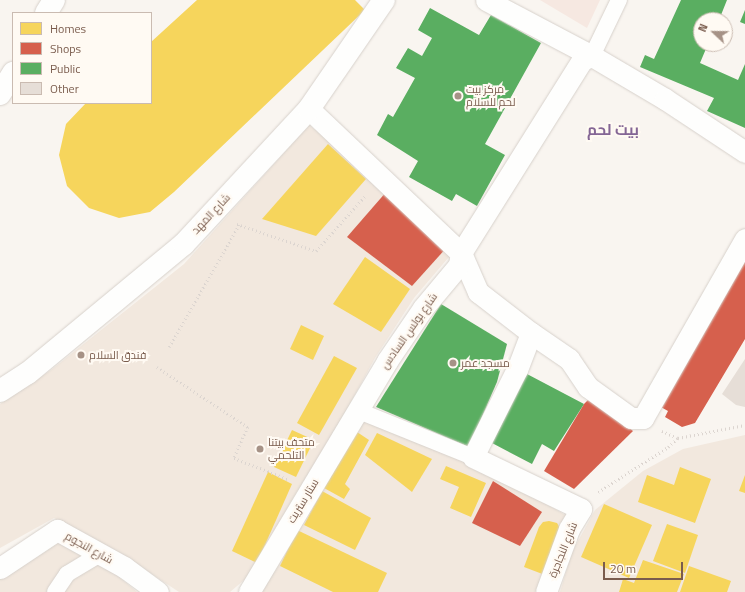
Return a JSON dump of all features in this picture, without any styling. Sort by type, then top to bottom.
[{"type":"street","points":[[47,12],[54,0]]},
{"type":"street","name":"شارع المهد","points":[[0,391],[28,373],[184,244],[309,109],[384,0]]},
{"type":"street","points":[[486,0],[592,56],[665,98],[745,152]]},
{"type":"street","points":[[592,56],[620,0]]},
{"type":"street","name":"شارع بولس السادس","points":[[359,411],[391,354],[423,308],[459,265],[461,253],[582,60],[592,56]]},
{"type":"street","points":[[0,94],[12,75]]},
{"type":"street","points":[[309,109],[461,253],[478,292],[531,333],[569,359],[588,387],[631,418],[643,418],[745,239]]},
{"type":"street","points":[[473,457],[517,369],[531,333]]},
{"type":"street","points":[[359,411],[473,457],[581,509]]},
{"type":"street","name":"ستار ستريت","points":[[249,592],[310,489],[359,411]]},
{"type":"street","name":"شارع النجاجرة","points":[[546,592],[569,529],[581,509]]},
{"type":"street","name":"شارع النجوم","points":[[0,568],[57,530],[124,567],[158,592]]},
{"type":"street","points":[[55,592],[66,574],[100,554]]},
{"type":"path","points":[[169,347],[239,225],[316,251],[382,177]]},
{"type":"path","points":[[157,367],[248,427],[234,458],[268,470],[310,489]]},
{"type":"path","points":[[581,509],[598,492],[668,447],[678,438],[745,425]]},
{"type":"shaded area","points":[[540,0],[600,0],[587,28]]},
{"type":"shaded area","points":[[309,125],[384,185],[454,251],[414,298],[375,358],[262,565],[230,592],[179,592],[129,559],[54,518],[0,548],[0,404],[51,370],[184,264]]},
{"type":"shaded area","points":[[359,416],[478,462],[575,521],[552,592],[258,592]]},
{"type":"shaded area","points":[[745,435],[745,592],[560,592],[572,552],[595,510],[643,471],[683,449]]},
{"type":"shaded area","points":[[60,540],[111,570],[137,592],[0,592],[0,577]]},
{"type":"building: Homes","points":[[197,0],[355,0],[365,10],[174,192],[150,212],[119,218],[89,208],[67,186],[59,155],[66,124],[85,104],[152,104],[152,41]]},
{"type":"building: Homes","points":[[328,144],[366,179],[316,236],[262,219]]},
{"type":"building: Homes","points":[[365,257],[410,289],[381,332],[333,304]]},
{"type":"building: Homes","points":[[301,325],[324,336],[313,360],[290,349]]},
{"type":"building: Homes","points":[[334,356],[357,368],[319,435],[297,423]]},
{"type":"building: Homes","points":[[292,430],[314,440],[296,477],[274,467]]},
{"type":"building: Homes","points":[[357,432],[369,440],[345,484],[350,489],[344,499],[324,488]]},
{"type":"building: Homes","points":[[377,433],[432,459],[412,492],[365,455]]},
{"type":"building: Homes","points":[[446,466],[486,483],[471,517],[450,508],[459,487],[440,479]]},
{"type":"building: Homes","points":[[680,467],[711,479],[695,523],[638,502],[647,475],[674,485]]},
{"type":"building: Homes","points":[[268,472],[292,484],[257,563],[232,551]]},
{"type":"building: Homes","points":[[745,475],[745,493],[739,491]]},
{"type":"building: Homes","points":[[322,491],[371,518],[355,550],[304,525]]},
{"type":"building: Homes","points":[[604,504],[652,525],[629,578],[581,557]]},
{"type":"building: Homes","points":[[549,521],[557,523],[560,528],[545,575],[524,567],[539,527],[543,522]]},
{"type":"building: Homes","points":[[667,524],[698,535],[685,573],[653,561]]},
{"type":"building: Homes","points":[[297,530],[387,573],[378,592],[333,592],[280,566]]},
{"type":"building: Homes","points":[[643,560],[684,574],[677,592],[619,592],[623,579],[634,583]]},
{"type":"building: Homes","points":[[689,566],[731,581],[727,592],[680,592]]},
{"type":"building: Shops","points":[[387,191],[448,246],[412,286],[347,237]]},
{"type":"building: Shops","points":[[745,260],[745,339],[695,423],[682,427],[665,417],[668,411],[659,406]]},
{"type":"building: Shops","points":[[592,396],[633,431],[574,489],[544,471],[584,404]]},
{"type":"building: Shops","points":[[493,481],[542,512],[520,546],[472,523]]},
{"type":"building: Public","points":[[681,0],[727,0],[722,12],[693,12],[693,52],[705,52],[700,63],[738,80],[745,64],[745,128],[707,111],[714,98],[640,67],[645,55],[654,59]]},
{"type":"building: Public","name":"مركز بيت لحم للسلام","points":[[430,8],[479,35],[491,15],[541,43],[485,144],[505,155],[477,206],[456,194],[452,201],[409,177],[418,161],[377,135],[388,114],[393,117],[415,78],[396,68],[408,48],[422,56],[432,38],[418,30]]},
{"type":"building: Public","points":[[745,10],[745,24],[740,22]]},
{"type":"building: Public","name":"مسجد عمر","points":[[441,304],[507,344],[497,382],[469,447],[376,407]]},
{"type":"building: Public","points":[[527,374],[584,404],[554,451],[542,444],[532,464],[492,443]]},
{"type":"building: Other","points":[[745,359],[745,407],[736,405],[722,394]]},
{"type":"place","name":"مركز بيت لحم للسلام","points":[[458,96]]},
{"type":"place","name":"فندق السلام","points":[[81,355]]},
{"type":"place","name":"مسجد عمر","points":[[453,363]]},
{"type":"place","name":"متحف بيتنا التلحمي","points":[[260,449]]},
{"type":"district","name":"بيت لحم","points":[[613,130]]}]
